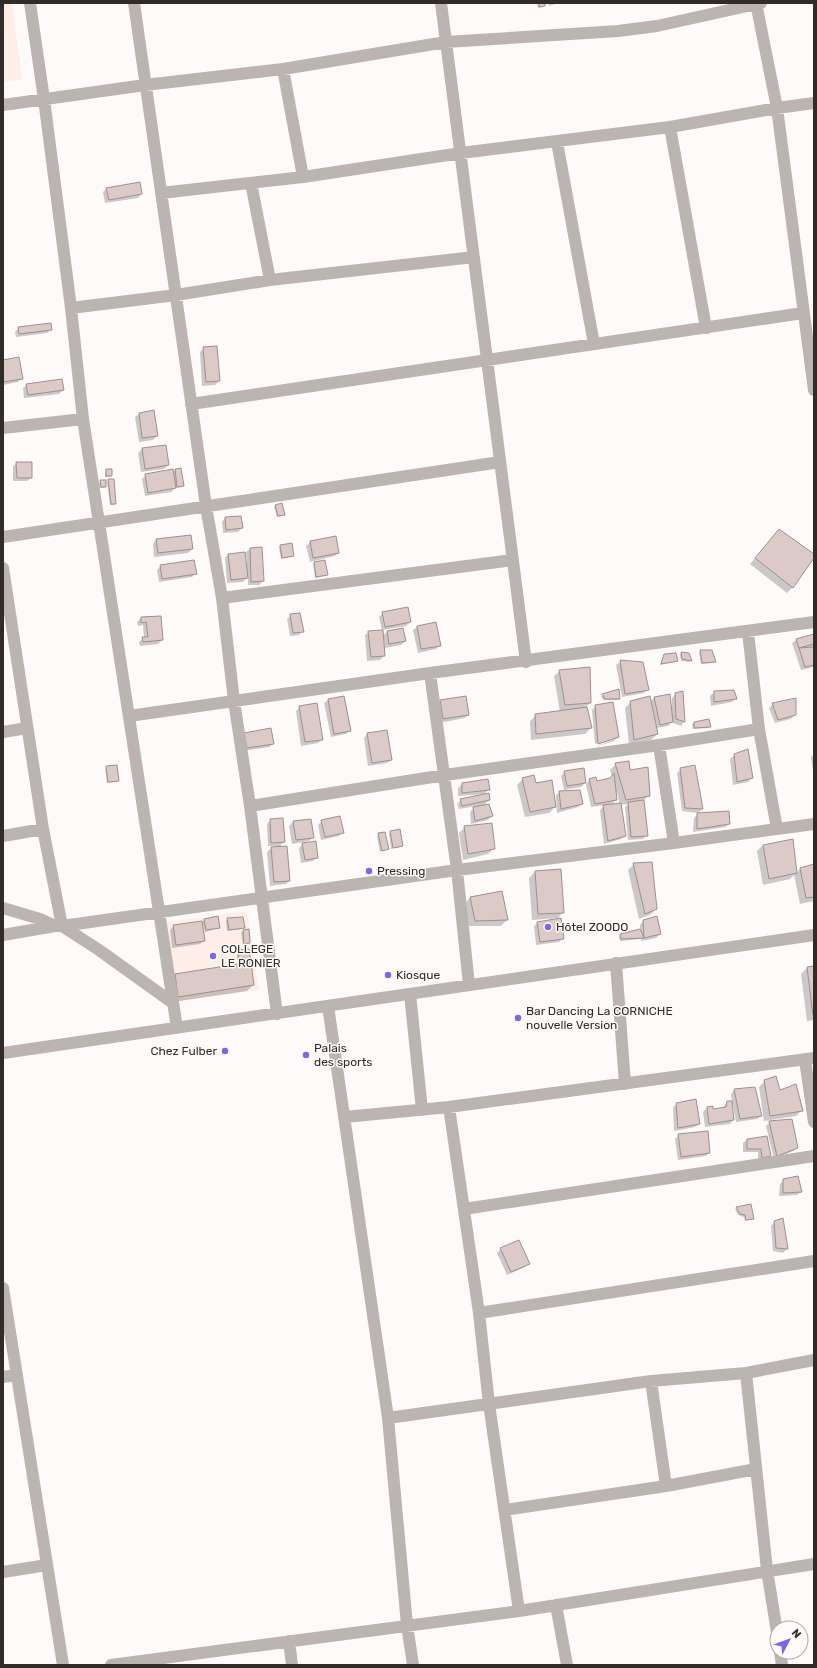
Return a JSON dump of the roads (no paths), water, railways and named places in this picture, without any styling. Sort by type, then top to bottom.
[{"type":"street","points":[[30,3],[71,308],[83,419],[177,1028]]},
{"type":"street","points":[[134,3],[206,506],[222,598],[234,701],[250,806],[277,1014]]},
{"type":"street","points":[[441,3],[526,662]]},
{"type":"street","points":[[3,105],[146,85],[283,69],[446,42],[618,31],[657,26],[758,3],[777,108],[814,390]]},
{"type":"street","points":[[283,69],[303,177]]},
{"type":"street","points":[[161,193],[303,177],[461,153],[670,127],[814,103]]},
{"type":"street","points":[[670,127],[706,328]]},
{"type":"street","points":[[557,142],[594,344]]},
{"type":"street","points":[[251,183],[270,280]]},
{"type":"street","points":[[71,308],[176,295],[270,280],[474,257]]},
{"type":"street","points":[[191,404],[706,328],[803,312]]},
{"type":"street","points":[[3,428],[83,419]]},
{"type":"street","points":[[3,537],[500,462]]},
{"type":"street","points":[[222,598],[513,560]]},
{"type":"street","points":[[3,568],[59,926]]},
{"type":"street","points":[[129,716],[430,673],[526,662],[814,622]]},
{"type":"street","points":[[748,632],[759,729],[777,829]]},
{"type":"street","points":[[430,673],[457,870],[469,985]]},
{"type":"street","points":[[3,732],[27,728]]},
{"type":"street","points":[[250,806],[445,775],[659,745],[759,729]]},
{"type":"street","points":[[659,745],[674,843]]},
{"type":"street","points":[[3,935],[457,870],[814,824]]},
{"type":"street","points":[[3,836],[43,829]]},
{"type":"street","points":[[3,908],[59,926],[99,950],[173,1003]]},
{"type":"street","points":[[3,1053],[814,935]]},
{"type":"street","points":[[616,963],[625,1084]]},
{"type":"street","points":[[410,994],[422,1110]]},
{"type":"street","points":[[328,1006],[388,1418],[407,1625],[413,1665]]},
{"type":"street","points":[[345,1117],[450,1107],[809,1059],[814,1122]]},
{"type":"street","points":[[450,1107],[479,1313],[489,1404],[519,1611]]},
{"type":"street","points":[[464,1209],[814,1156]]},
{"type":"street","points":[[479,1313],[814,1261]]},
{"type":"street","points":[[3,1288],[63,1665]]},
{"type":"street","points":[[388,1418],[651,1381],[746,1373],[814,1360]]},
{"type":"street","points":[[746,1373],[767,1570],[775,1620]]},
{"type":"street","points":[[3,1377],[17,1375]]},
{"type":"street","points":[[651,1381],[666,1486]]},
{"type":"street","points":[[505,1510],[666,1486],[756,1469]]},
{"type":"street","points":[[111,1665],[168,1661],[289,1641],[519,1611],[767,1570],[814,1564]]},
{"type":"street","points":[[3,1572],[47,1565]]},
{"type":"street","points":[[556,1605],[567,1665]]},
{"type":"street","points":[[289,1641],[292,1665]]},
{"type":"place","name":"Pressing","points":[[369,871]]},
{"type":"place","name":"Hôtel ZOODO","points":[[548,927]]},
{"type":"place","name":"COLLEGE LE RONIER","points":[[213,956]]},
{"type":"place","name":"Kiosque","points":[[388,975]]},
{"type":"place","name":"Bar Dancing La CORNICHE nouvelle Version","points":[[518,1018]]},
{"type":"place","name":"Chez Fulber","points":[[225,1051]]},
{"type":"place","name":"Palais des sports","points":[[306,1055]]}]
